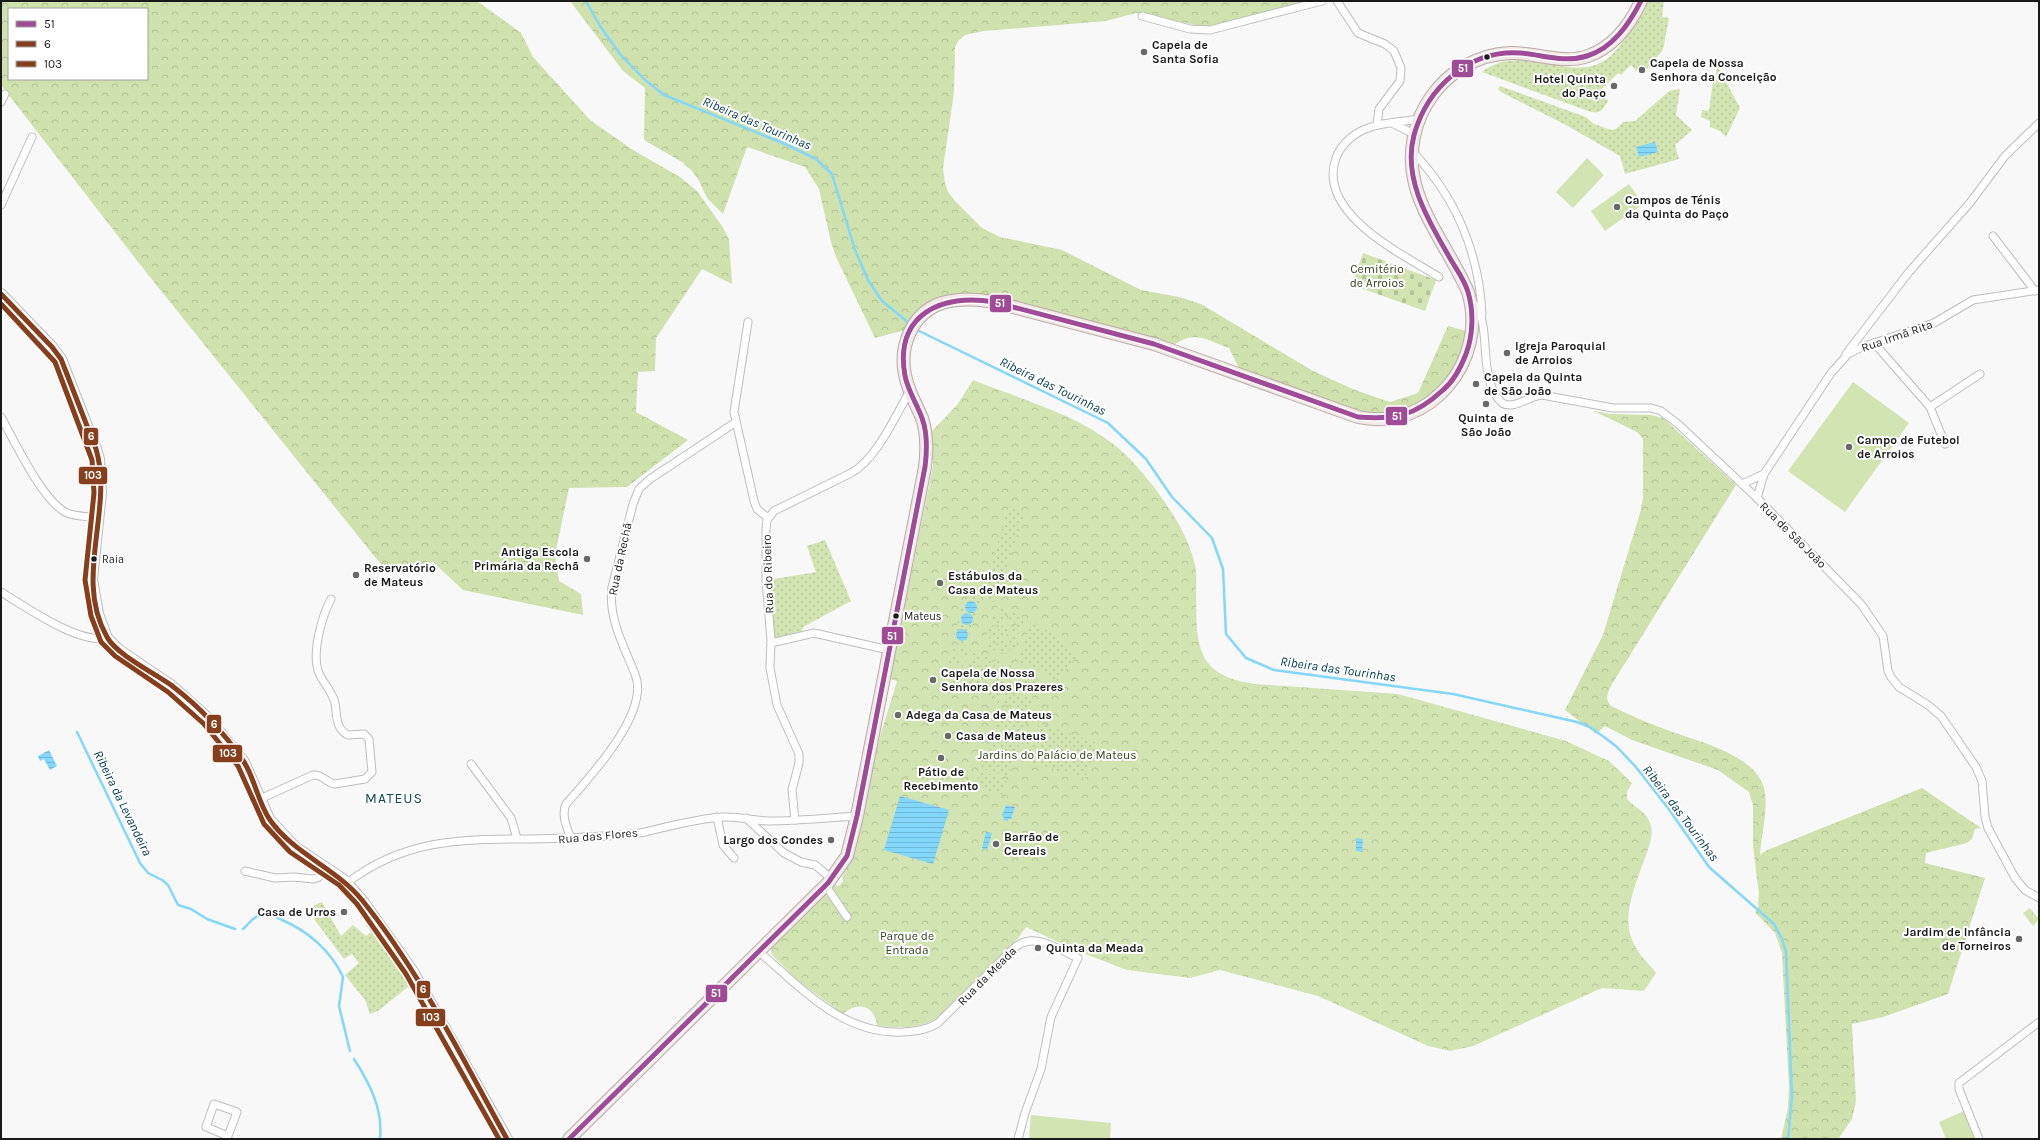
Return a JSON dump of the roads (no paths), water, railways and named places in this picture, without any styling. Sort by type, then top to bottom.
[{"type":"main road","points":[[569,1139],[829,882],[847,856],[857,816],[926,461],[924,427],[910,391],[903,363],[904,348],[912,329],[928,310],[946,302],[975,300],[1000,303],[1154,344],[1348,414],[1369,419],[1383,419],[1408,414],[1424,407],[1450,385],[1463,365],[1472,337],[1473,315],[1470,300],[1463,281],[1419,195],[1413,172],[1412,151],[1414,134],[1426,103],[1437,87],[1452,74],[1466,65],[1486,57],[1507,53],[1567,59],[1589,56],[1607,46],[1618,37],[1627,26],[1641,1]]},
{"type":"main road","points":[[1,294],[52,347],[61,359],[70,378],[99,458],[101,493],[92,566],[92,585],[98,614],[106,638],[120,650],[172,686],[215,725],[244,762],[267,817],[300,850],[346,883],[366,904],[412,970],[507,1139]]},
{"type":"main road","points":[[573,1139],[583,1124]]},
{"type":"street","points":[[1142,16],[1190,30],[1210,30],[1322,1]]},
{"type":"street","points":[[1338,1],[1356,31],[1390,48],[1399,62],[1400,81],[1379,109],[1377,125]]},
{"type":"street","points":[[1,102],[5,94]]},
{"type":"street","points":[[1419,119],[1393,124],[1377,125],[1357,133],[1348,140],[1340,150],[1334,169],[1338,196],[1350,214],[1368,231],[1439,277]]},
{"type":"street","points":[[1842,360],[1909,272],[1969,204],[2005,156],[2039,123]]},
{"type":"street","points":[[1393,124],[1414,134]]},
{"type":"street","points":[[1,205],[32,137]]},
{"type":"street","points":[[1412,151],[1425,165],[1442,190],[1466,236],[1478,275],[1482,322]]},
{"type":"street","points":[[1993,236],[2037,291]]},
{"type":"street","name":"Rua Irmã Rita","points":[[1757,498],[1764,474],[1830,373],[1842,360],[1855,350],[1934,323],[1973,300],[2037,291]]},
{"type":"street","name":"Rua de São João","points":[[1470,300],[1478,308],[1482,322],[1489,380],[1493,391],[1502,403],[1512,405],[1531,397],[1542,395],[1613,408],[1651,408],[1661,411],[1678,424],[1757,498],[1862,604],[1883,636],[1888,671],[1895,683],[1936,710],[1951,728],[1980,775],[1986,821],[2008,866],[2023,887],[2039,898]]},
{"type":"street","points":[[748,322],[734,404],[736,422],[754,501],[757,509],[768,518]]},
{"type":"street","points":[[1874,343],[1917,390],[1930,407],[1944,444]]},
{"type":"street","points":[[1930,407],[1980,374]]},
{"type":"street","name":"Rua do Ribeiro","points":[[795,820],[792,790],[799,763],[799,754],[775,698],[770,668],[771,643],[766,578],[766,526],[768,518],[776,510],[851,473],[862,465],[879,443],[910,391]]},
{"type":"street","points":[[1,417],[39,485],[60,508],[69,514],[98,518]]},
{"type":"street","name":"Rua da Rechã","points":[[571,838],[564,813],[566,804],[608,755],[626,724],[638,693],[636,674],[616,631],[611,599],[612,587],[636,494],[650,479],[736,422]]},
{"type":"street","points":[[1742,484],[1764,474]]},
{"type":"street","points":[[1,592],[43,617],[74,633],[93,640],[106,638]]},
{"type":"street","points":[[260,799],[313,775],[322,776],[331,783],[335,784],[365,779],[372,772],[368,738],[362,734],[348,735],[341,730],[333,698],[317,667],[316,659],[319,634],[324,614],[331,599]]},
{"type":"street","points":[[771,643],[814,633],[889,650]]},
{"type":"street","points":[[471,764],[511,818],[517,838]]},
{"type":"street","name":"Rua das Flores","points":[[346,883],[374,865],[422,847],[473,839],[517,838],[537,841],[636,833],[680,822],[717,817],[761,820],[795,820],[857,816]]},
{"type":"street","points":[[717,817],[723,845],[734,858]]},
{"type":"street","points":[[746,818],[784,853],[800,862],[815,865],[829,882],[847,917]]},
{"type":"street","points":[[245,871],[275,878],[294,877],[314,879],[319,878],[326,868]]},
{"type":"street","name":"Rua da Meada","points":[[758,951],[811,996],[840,1018],[866,1028],[895,1032],[922,1030],[938,1023],[1015,947],[1024,941],[1042,942],[1078,958],[1051,1017],[1041,1069],[1025,1113],[1018,1139]]},
{"type":"street","points":[[1979,1139],[1959,1089],[1959,1083],[2039,1022]]},
{"type":"street","points":[[214,1104],[236,1112],[228,1136],[206,1127],[214,1104]]},
{"type":"water","points":[[1655,142],[1658,152],[1639,157],[1636,147]]},
{"type":"water","points":[[969,601],[973,601],[977,607],[973,613],[969,613],[965,609],[965,605]]},
{"type":"water","points":[[967,613],[971,615],[973,619],[971,623],[967,625],[963,623],[961,619],[963,615]]},
{"type":"water","points":[[960,629],[964,629],[968,635],[964,641],[960,641],[956,637],[956,633]]},
{"type":"water","points":[[49,750],[57,766],[50,770],[44,759],[40,761],[38,756]]},
{"type":"water","points":[[900,796],[949,810],[933,864],[884,850]]},
{"type":"water","points":[[1006,805],[1015,807],[1011,819],[1008,819],[1008,821],[1003,820],[1004,817],[1002,816]]},
{"type":"water","points":[[986,832],[992,833],[987,850],[982,848]]},
{"type":"water","points":[[1356,838],[1363,839],[1362,852],[1356,851]]},
{"type":"waterway","name":"Ribeira das Tourinhas","points":[[586,1],[600,26],[620,54],[644,79],[664,95],[785,144],[816,159],[832,174],[855,250],[868,280],[882,301],[910,324]]},
{"type":"waterway","name":"Ribeira das Tourinhas","points":[[915,329],[1108,423],[1146,459],[1172,497],[1212,538],[1223,569],[1226,634],[1246,658],[1274,670],[1453,694],[1577,722],[1590,727],[1616,746],[1635,766],[1668,808],[1709,867],[1774,924],[1782,939],[1786,952],[1792,1097],[1788,1139]]},
{"type":"waterway","name":"Ribeira da Levandeira","points":[[77,732],[140,863],[148,873],[162,880],[168,885],[178,905],[191,909],[207,919],[235,929]]},
{"type":"waterway","name":"Ribeira da Levandeira","points":[[243,929],[256,916],[262,914],[270,915],[301,930],[325,950],[343,977],[339,1006],[350,1051]]},
{"type":"waterway","name":"Ribeira da Levandeira","points":[[354,1059],[374,1097],[379,1117],[380,1139]]},
{"type":"place","name":"Capela de Santa Sofia","points":[[1144,52]]},
{"type":"place","name":"Capela de Nossa Senhora da Conceição","points":[[1642,70]]},
{"type":"place","name":"Hotel Quinta do Paço","points":[[1614,86]]},
{"type":"place","name":"Campos de Ténis da Quinta do Paço","points":[[1617,207]]},
{"type":"place","name":"Igreja Paroquial de Arroios","points":[[1507,353]]},
{"type":"place","name":"Capela da Quinta de São João","points":[[1476,384]]},
{"type":"place","name":"Quinta de São João","points":[[1486,404]]},
{"type":"place","name":"Campo de Futebol de Arroios","points":[[1849,447]]},
{"type":"place","name":"Raia","points":[[94,559]]},
{"type":"place","name":"Antiga Escola Primária da Rechã","points":[[587,559]]},
{"type":"place","name":"Reservatório de Mateus","points":[[356,575]]},
{"type":"place","name":"Estábulos da Casa de Mateus","points":[[940,583]]},
{"type":"place","name":"Mateus","points":[[896,616]]},
{"type":"place","name":"Capela de Nossa Senhora dos Prazeres","points":[[933,680]]},
{"type":"place","name":"Adega da Casa de Mateus","points":[[898,715]]},
{"type":"place","name":"Casa de Mateus","points":[[948,736]]},
{"type":"place","name":"Pátio de Recebimento","points":[[941,758]]},
{"type":"place","name":"Largo dos Condes","points":[[831,840]]},
{"type":"place","name":"Barrão de Cereais","points":[[996,844]]},
{"type":"place","name":"Casa de Urros","points":[[344,912]]},
{"type":"place","name":"Jardim de Infância de Torneiros","points":[[2019,939]]},
{"type":"place","name":"Quinta da Meada","points":[[1038,948]]},
{"type":"district","name":"MATEUS","points":[[394,798]]},
{"type":"park label","name":"Cemitério de Arroios","points":[[1377,276]]},
{"type":"park label","name":"Jardins do Palácio de Mateus","points":[[1057,755]]},
{"type":"park label","name":"Parque de Entrada","points":[[907,943]]}]
